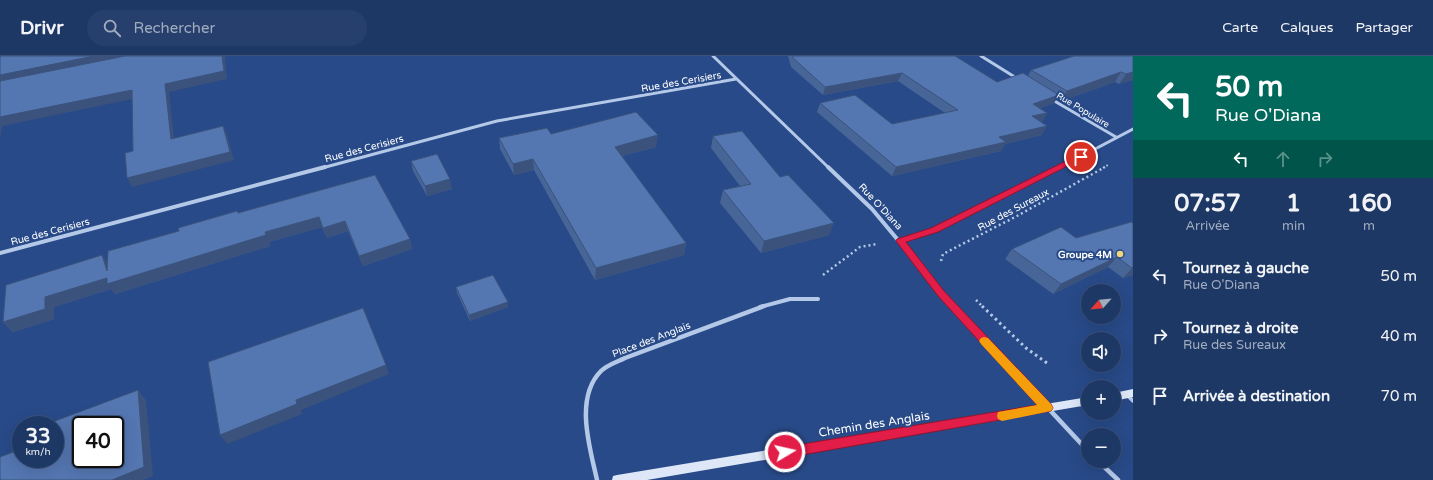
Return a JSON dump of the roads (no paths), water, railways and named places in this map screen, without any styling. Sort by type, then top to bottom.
[{"type":"street","name":"Rue O'Diana","points":[[713,56],[736,80],[844,181],[900,241],[941,293],[1081,444]]},
{"type":"street","points":[[980,56],[1022,81]]},
{"type":"street","name":"Rue des Cerisiers","points":[[0,253],[496,122],[736,80]]},
{"type":"street","name":"Rue Populaire","points":[[1049,98],[1116,137]]},
{"type":"street","name":"Rue des Sureaux","points":[[900,241],[934,230],[1133,129]]},
{"type":"street","name":"Place des Anglais","points":[[597,480],[588,424],[587,404],[588,392],[600,372],[611,364],[625,358],[762,306],[790,299],[818,299]]},
{"type":"street","name":"Chemin des Anglais","points":[[617,480],[1081,402]]},
{"type":"street","points":[[1105,468],[1118,480]]},
{"type":"place","name":"Groupe 4M","points":[[1120,254]]}]
